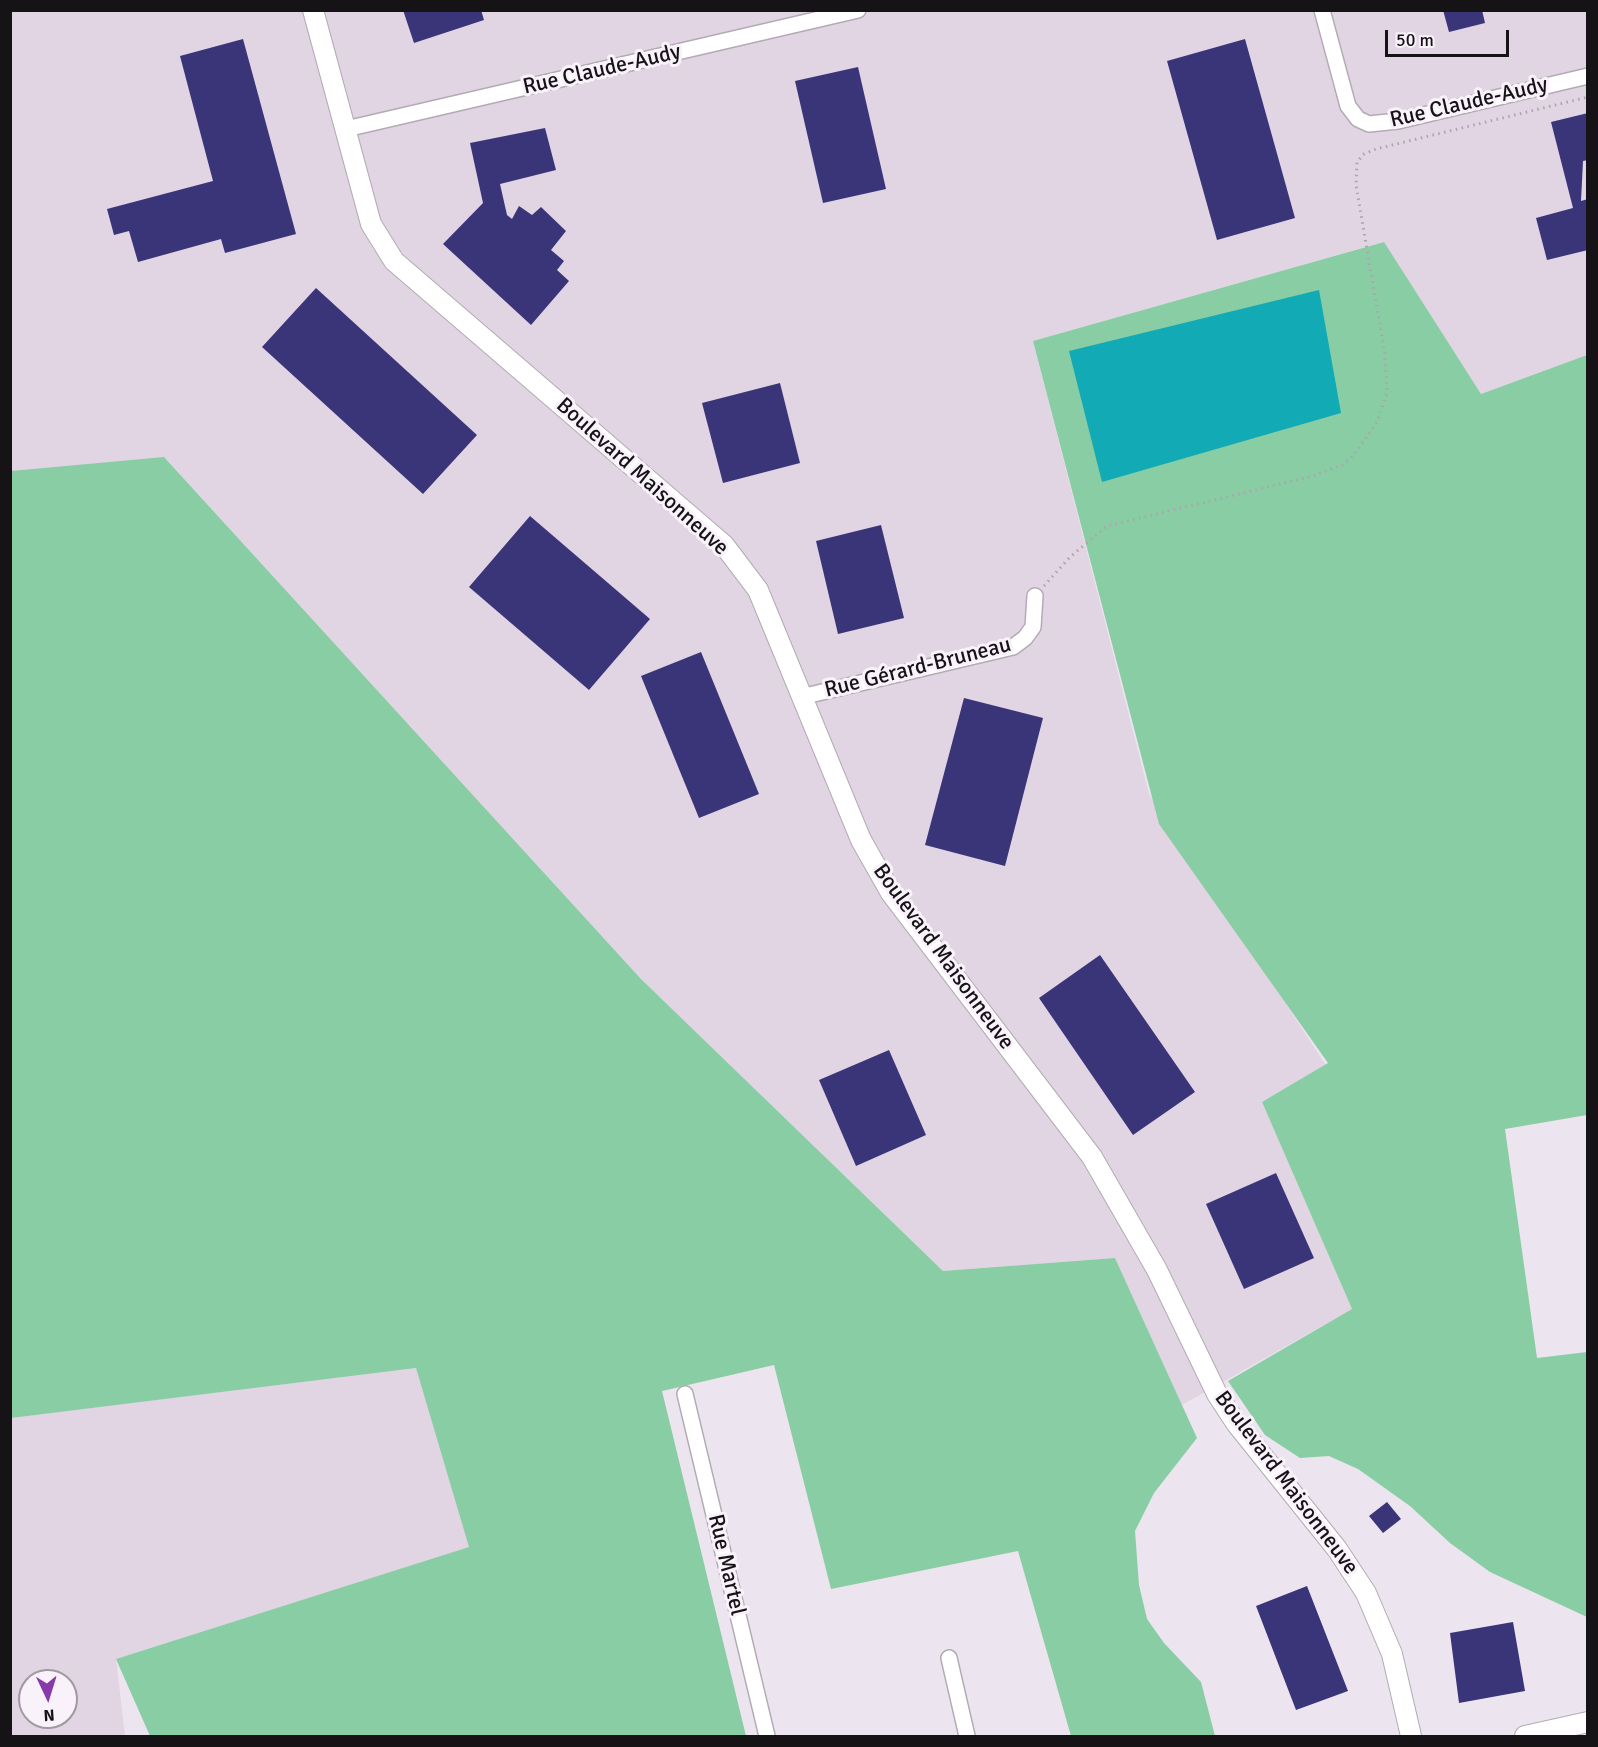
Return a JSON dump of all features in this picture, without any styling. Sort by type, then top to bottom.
[{"type":"street","name":"Boulevard Maisonneuve","points":[[313,10],[371,224],[394,261],[724,545],[758,590],[861,840],[891,893],[1092,1157],[1157,1270],[1217,1394],[1236,1423],[1337,1549],[1366,1593],[1392,1654],[1411,1737]]},
{"type":"street","name":"Rue Claude-Audy","points":[[346,129],[858,10]]},
{"type":"street","name":"Rue Claude-Audy","points":[[1322,10],[1348,106],[1358,119],[1369,124],[1398,121],[1587,76]]},
{"type":"street","name":"Rue Gérard-Bruneau","points":[[801,697],[1013,647],[1025,638],[1033,627],[1035,596]]},
{"type":"street","name":"Rue Martel","points":[[685,1394],[767,1737]]},
{"type":"street","points":[[949,1658],[967,1737]]},
{"type":"street","points":[[1525,1737],[1587,1722]]},
{"type":"path","points":[[1035,596],[1070,557],[1107,526],[1313,476],[1342,465],[1354,455],[1377,422],[1387,393],[1385,355],[1356,186],[1357,162],[1364,154],[1376,149],[1587,97]]},
{"type":"shaded area","points":[[11,11],[1587,11],[1587,355],[1481,394],[1383,242],[1033,341],[1149,794],[1327,1067],[1262,1102],[1352,1309],[1182,1405],[1115,1258],[943,1271],[641,979],[167,460],[11,474]]},
{"type":"shaded area","points":[[416,1368],[470,1547],[116,1659],[125,1736],[11,1736],[10,1418]]},
{"type":"green space","points":[[1384,242],[1481,394],[1587,355],[1587,1115],[1505,1129],[1537,1358],[1587,1352],[1587,1617],[1490,1572],[1450,1543],[1410,1506],[1358,1469],[1329,1456],[1300,1458],[1265,1435],[1228,1381],[1352,1309],[1262,1102],[1328,1063],[1159,824],[1033,341]]},
{"type":"green space","points":[[164,457],[641,979],[943,1271],[1115,1258],[1197,1438],[1154,1493],[1135,1531],[1139,1585],[1147,1619],[1164,1643],[1201,1682],[1215,1736],[1071,1736],[1018,1551],[831,1589],[774,1365],[662,1391],[746,1736],[150,1736],[116,1659],[469,1547],[416,1368],[11,1418],[11,471]]},
{"type":"water","points":[[1319,290],[1341,413],[1102,482],[1069,351]]},
{"type":"building","points":[[403,10],[481,10],[484,20],[414,43]]},
{"type":"building","points":[[1443,10],[1482,10],[1485,23],[1449,32]]},
{"type":"building","points":[[243,39],[296,234],[225,253],[221,239],[138,262],[129,231],[114,235],[107,209],[213,181],[180,56]]},
{"type":"building","points":[[1245,39],[1295,218],[1217,240],[1167,61]]},
{"type":"building","points":[[858,67],[886,189],[823,203],[795,81]]},
{"type":"building","points":[[1588,113],[1588,160],[1583,161],[1581,201],[1588,199],[1588,250],[1547,260],[1536,218],[1573,208],[1551,122]]},
{"type":"building","points":[[545,128],[556,170],[500,184],[507,215],[512,219],[519,206],[532,215],[541,207],[566,231],[551,250],[564,261],[557,270],[569,281],[531,325],[443,244],[483,203],[470,143]]},
{"type":"building","points":[[316,288],[477,435],[423,494],[262,347]]},
{"type":"building","points":[[780,383],[800,463],[723,483],[702,403]]},
{"type":"building","points":[[530,516],[650,619],[589,690],[469,587]]},
{"type":"building","points":[[881,525],[904,618],[838,634],[816,541]]},
{"type":"building","points":[[701,652],[759,794],[699,818],[641,676]]},
{"type":"building","points":[[964,698],[1043,718],[1005,866],[925,845]]},
{"type":"building","points":[[1100,955],[1195,1092],[1133,1135],[1039,998]]},
{"type":"building","points":[[889,1050],[926,1135],[856,1166],[819,1080]]},
{"type":"building","points":[[1276,1173],[1314,1258],[1244,1289],[1206,1204]]},
{"type":"building","points":[[1387,1502],[1401,1519],[1383,1533],[1369,1516]]},
{"type":"building","points":[[1307,1586],[1348,1691],[1296,1710],[1256,1606]]},
{"type":"building","points":[[1513,1622],[1525,1691],[1459,1703],[1450,1633]]}]
